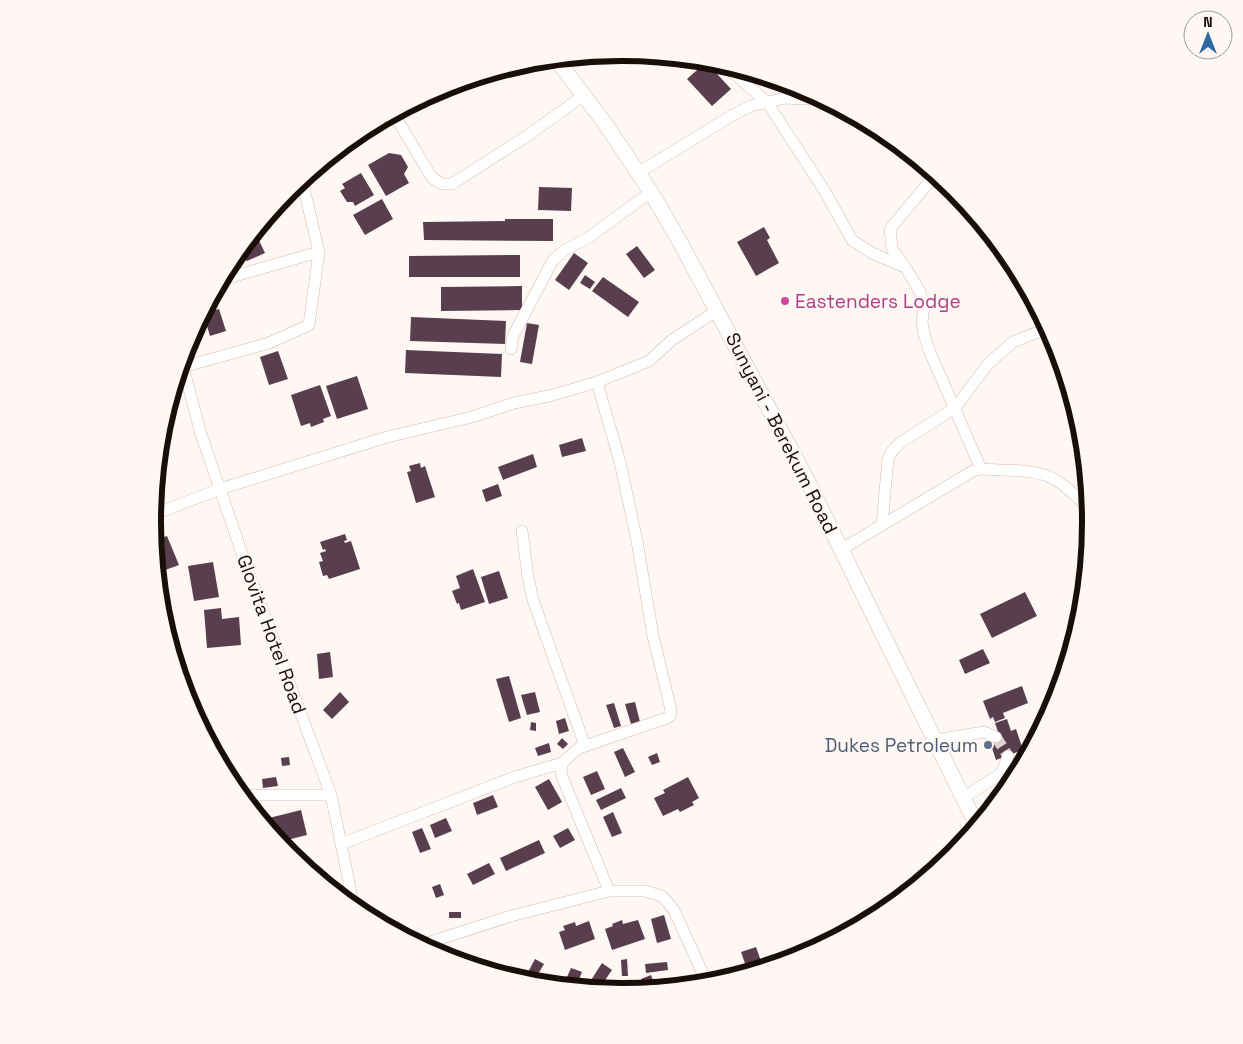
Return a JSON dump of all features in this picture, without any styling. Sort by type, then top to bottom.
[{"type":"main road","name":"Sunyani - Berekum Road","points":[[562,65],[651,192],[718,310],[842,549],[973,819]]},
{"type":"street","points":[[737,76],[768,102],[824,190],[852,240],[872,253],[906,268]]},
{"type":"street","points":[[397,120],[432,178],[442,184],[452,184],[530,134],[584,95]]},
{"type":"street","points":[[638,173],[731,116],[751,106],[785,98],[804,99]]},
{"type":"street","points":[[930,180],[890,229],[892,249],[920,292],[924,305],[922,324],[929,350],[981,470]]},
{"type":"street","points":[[189,363],[269,343],[309,325],[319,252],[304,189]]},
{"type":"street","points":[[511,349],[513,336],[553,260],[565,250],[588,238],[651,192]]},
{"type":"street","points":[[231,277],[319,252]]},
{"type":"street","points":[[161,512],[220,489],[386,437],[472,417],[514,403],[553,395],[597,382],[649,361],[672,340],[718,310]]},
{"type":"street","points":[[882,525],[888,459],[892,451],[901,442],[954,408],[988,364],[1013,342],[1041,331]]},
{"type":"street","name":"Glovita Hotel Road","points":[[185,375],[201,434],[247,568],[332,795],[352,895]]},
{"type":"street","points":[[341,844],[514,777],[562,763],[580,748],[670,716],[671,710],[653,636],[620,462],[597,382]]},
{"type":"street","points":[[842,549],[973,472],[981,470],[1038,473],[1054,479],[1081,502]]},
{"type":"street","points":[[522,531],[533,600],[585,746]]},
{"type":"street","points":[[935,740],[984,732],[996,736]]},
{"type":"street","points":[[964,798],[1002,773],[1008,756]]},
{"type":"street","points":[[562,763],[561,774],[609,891]]},
{"type":"street","points":[[251,795],[332,795]]},
{"type":"street","points":[[432,942],[511,916],[609,891],[645,891],[662,896],[674,910],[704,975]]},
{"type":"building","points":[[699,68],[711,70],[714,71],[731,89],[712,106],[687,79]]},
{"type":"building","points":[[389,153],[401,155],[408,167],[404,174],[409,183],[386,196],[368,165]]},
{"type":"building","points":[[361,173],[374,195],[355,206],[353,202],[347,202],[340,191],[345,188],[342,184]]},
{"type":"building","points":[[539,187],[572,188],[571,211],[538,210]]},
{"type":"building","points":[[382,199],[393,219],[365,235],[353,215]]},
{"type":"building","points":[[505,219],[553,219],[553,241],[424,240],[423,222],[505,221]]},
{"type":"building","points":[[764,227],[770,238],[767,240],[779,263],[756,276],[737,242]]},
{"type":"building","points":[[258,239],[265,253],[247,261],[244,259]]},
{"type":"building","points":[[637,246],[655,270],[644,278],[626,254]]},
{"type":"building","points":[[574,253],[588,263],[569,290],[555,280]]},
{"type":"building","points":[[520,255],[520,277],[409,277],[409,256]]},
{"type":"building","points":[[585,275],[595,282],[590,289],[580,283]]},
{"type":"building","points":[[603,277],[639,302],[628,317],[592,291]]},
{"type":"building","points":[[522,286],[522,310],[441,311],[441,287]]},
{"type":"building","points":[[219,309],[226,331],[210,336],[206,323],[212,311]]},
{"type":"building","points":[[411,317],[506,321],[505,344],[410,341]]},
{"type":"building","points":[[527,323],[539,325],[532,364],[520,362]]},
{"type":"building","points":[[406,350],[502,354],[501,377],[405,373]]},
{"type":"building","points":[[278,351],[288,379],[269,385],[260,357]]},
{"type":"building","points":[[357,376],[368,409],[337,419],[326,386]]},
{"type":"building","points":[[320,385],[331,416],[323,419],[324,422],[311,427],[310,423],[301,426],[291,395]]},
{"type":"building","points":[[582,438],[586,451],[562,457],[559,445]]},
{"type":"building","points":[[533,454],[537,467],[503,480],[498,467]]},
{"type":"building","points":[[420,463],[421,468],[425,466],[435,497],[416,503],[407,472],[411,471],[409,466]]},
{"type":"building","points":[[498,484],[502,496],[486,502],[482,490]]},
{"type":"building","points":[[161,531],[164,537],[167,536],[179,565],[164,571],[162,552]]},
{"type":"building","points":[[345,534],[347,540],[344,541],[345,543],[351,541],[360,569],[329,579],[327,575],[323,576],[319,562],[323,561],[320,553],[326,551],[325,549],[323,550],[320,542]]},
{"type":"building","points":[[213,562],[219,597],[194,601],[188,566]]},
{"type":"building","points":[[473,569],[485,602],[461,610],[452,591],[460,588],[456,576]]},
{"type":"building","points":[[499,571],[508,598],[489,604],[481,577]]},
{"type":"building","points":[[1025,592],[1037,616],[992,638],[980,614]]},
{"type":"building","points":[[221,608],[222,619],[239,617],[241,645],[207,648],[204,610]]},
{"type":"building","points":[[983,649],[990,663],[965,674],[959,660]]},
{"type":"building","points":[[330,652],[333,677],[319,679],[317,654]]},
{"type":"building","points":[[509,676],[521,718],[509,722],[496,679]]},
{"type":"building","points":[[1022,686],[1028,703],[1003,713],[1005,718],[995,722],[993,717],[990,719],[983,701]]},
{"type":"building","points":[[340,692],[349,702],[332,719],[323,710]]},
{"type":"building","points":[[535,692],[540,712],[527,715],[521,695]]},
{"type":"building","points":[[635,702],[640,722],[631,724],[625,704]]},
{"type":"building","points":[[614,703],[621,726],[614,728],[606,705]]},
{"type":"building","points":[[565,718],[569,731],[559,734],[556,721]]},
{"type":"building","points":[[1007,719],[1011,731],[1016,729],[1022,750],[996,760],[989,739],[999,735],[995,723]]},
{"type":"building","points":[[531,722],[536,723],[536,731],[530,730]]},
{"type":"building","points":[[562,738],[568,744],[563,749],[557,744]]},
{"type":"building","points":[[549,743],[551,752],[538,756],[535,748]]},
{"type":"building","points":[[623,748],[635,772],[625,777],[614,752]]},
{"type":"building","points":[[657,753],[660,762],[652,765],[648,757]]},
{"type":"building","points":[[289,757],[290,765],[282,766],[281,758]]},
{"type":"building","points":[[597,771],[605,789],[591,795],[583,777]]},
{"type":"building","points":[[276,777],[278,786],[263,788],[262,779]]},
{"type":"building","points":[[688,777],[699,798],[692,802],[694,805],[680,812],[678,809],[663,816],[654,798],[665,793],[663,790]]},
{"type":"building","points":[[549,779],[562,802],[548,810],[535,787]]},
{"type":"building","points":[[621,788],[626,798],[601,810],[596,800]]},
{"type":"building","points":[[493,795],[498,807],[477,815],[473,803]]},
{"type":"building","points":[[301,810],[307,835],[288,840],[269,818]]},
{"type":"building","points":[[613,812],[622,833],[612,837],[603,817]]},
{"type":"building","points":[[446,818],[452,831],[435,838],[430,825]]},
{"type":"building","points":[[422,828],[431,849],[420,853],[412,832]]},
{"type":"building","points":[[568,828],[575,840],[560,848],[553,836]]},
{"type":"building","points":[[539,840],[545,853],[506,871],[500,858]]},
{"type":"building","points":[[489,863],[495,874],[473,885],[467,874]]},
{"type":"building","points":[[440,884],[444,895],[436,898],[432,887]]},
{"type":"building","points":[[449,912],[461,912],[461,918],[449,918]]},
{"type":"building","points":[[664,915],[671,939],[657,943],[651,919]]},
{"type":"building","points":[[622,920],[623,924],[638,920],[645,939],[612,950],[605,929]]},
{"type":"building","points":[[589,921],[595,939],[565,950],[559,932],[565,930],[563,926],[575,922],[576,926]]},
{"type":"building","points":[[756,947],[761,961],[746,966],[741,952]]},
{"type":"building","points":[[535,959],[544,964],[538,975],[528,973]]},
{"type":"building","points":[[627,959],[628,976],[622,976],[621,960]]},
{"type":"building","points":[[667,962],[668,970],[646,973],[645,964]]},
{"type":"building","points":[[602,963],[612,970],[604,982],[590,982]]},
{"type":"building","points":[[571,968],[582,972],[578,981],[566,979]]},
{"type":"building","points":[[651,975],[654,982],[642,982],[641,979]]},
{"type":"tunnel","points":[[996,737],[1008,756]]},
{"type":"place","name":"Eastenders Lodge","points":[[785,301]]},
{"type":"place","name":"Dukes Petroleum","points":[[988,745]]}]
